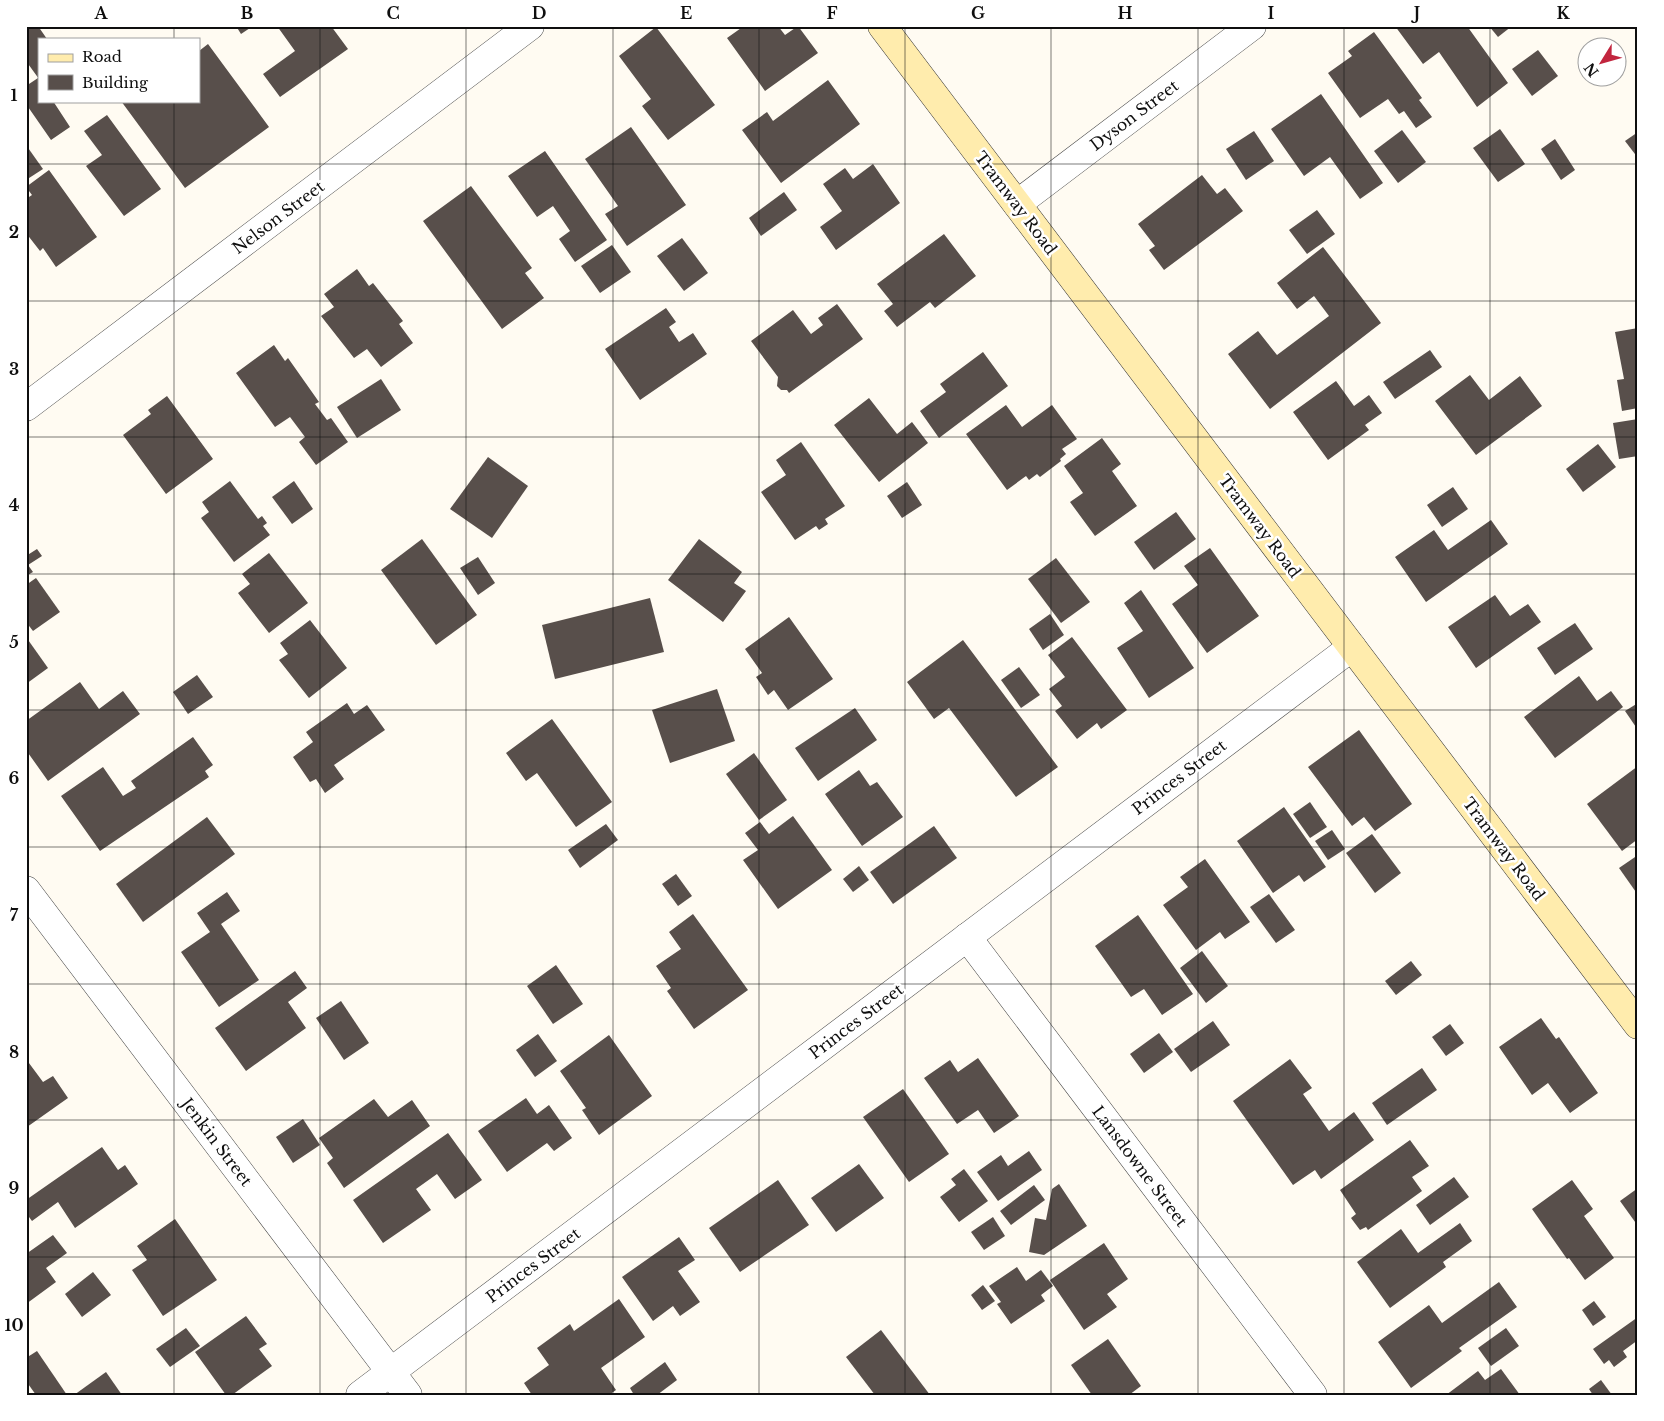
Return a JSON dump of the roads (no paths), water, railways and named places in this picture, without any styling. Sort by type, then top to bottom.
[{"type":"street","name":"Nelson Street","points":[[26,407],[530,26]]},
{"type":"street","name":"Tramway Road","points":[[882,26],[1638,1025]]},
{"type":"street","name":"Dyson Street","points":[[1016,204],[1252,26]]},
{"type":"street","name":"Princes Street","points":[[360,1395],[1352,647]]},
{"type":"street","name":"Jenkin Street","points":[[26,890],[408,1395]]},
{"type":"street","name":"Lansdowne Street","points":[[967,937],[1312,1395]]}]
